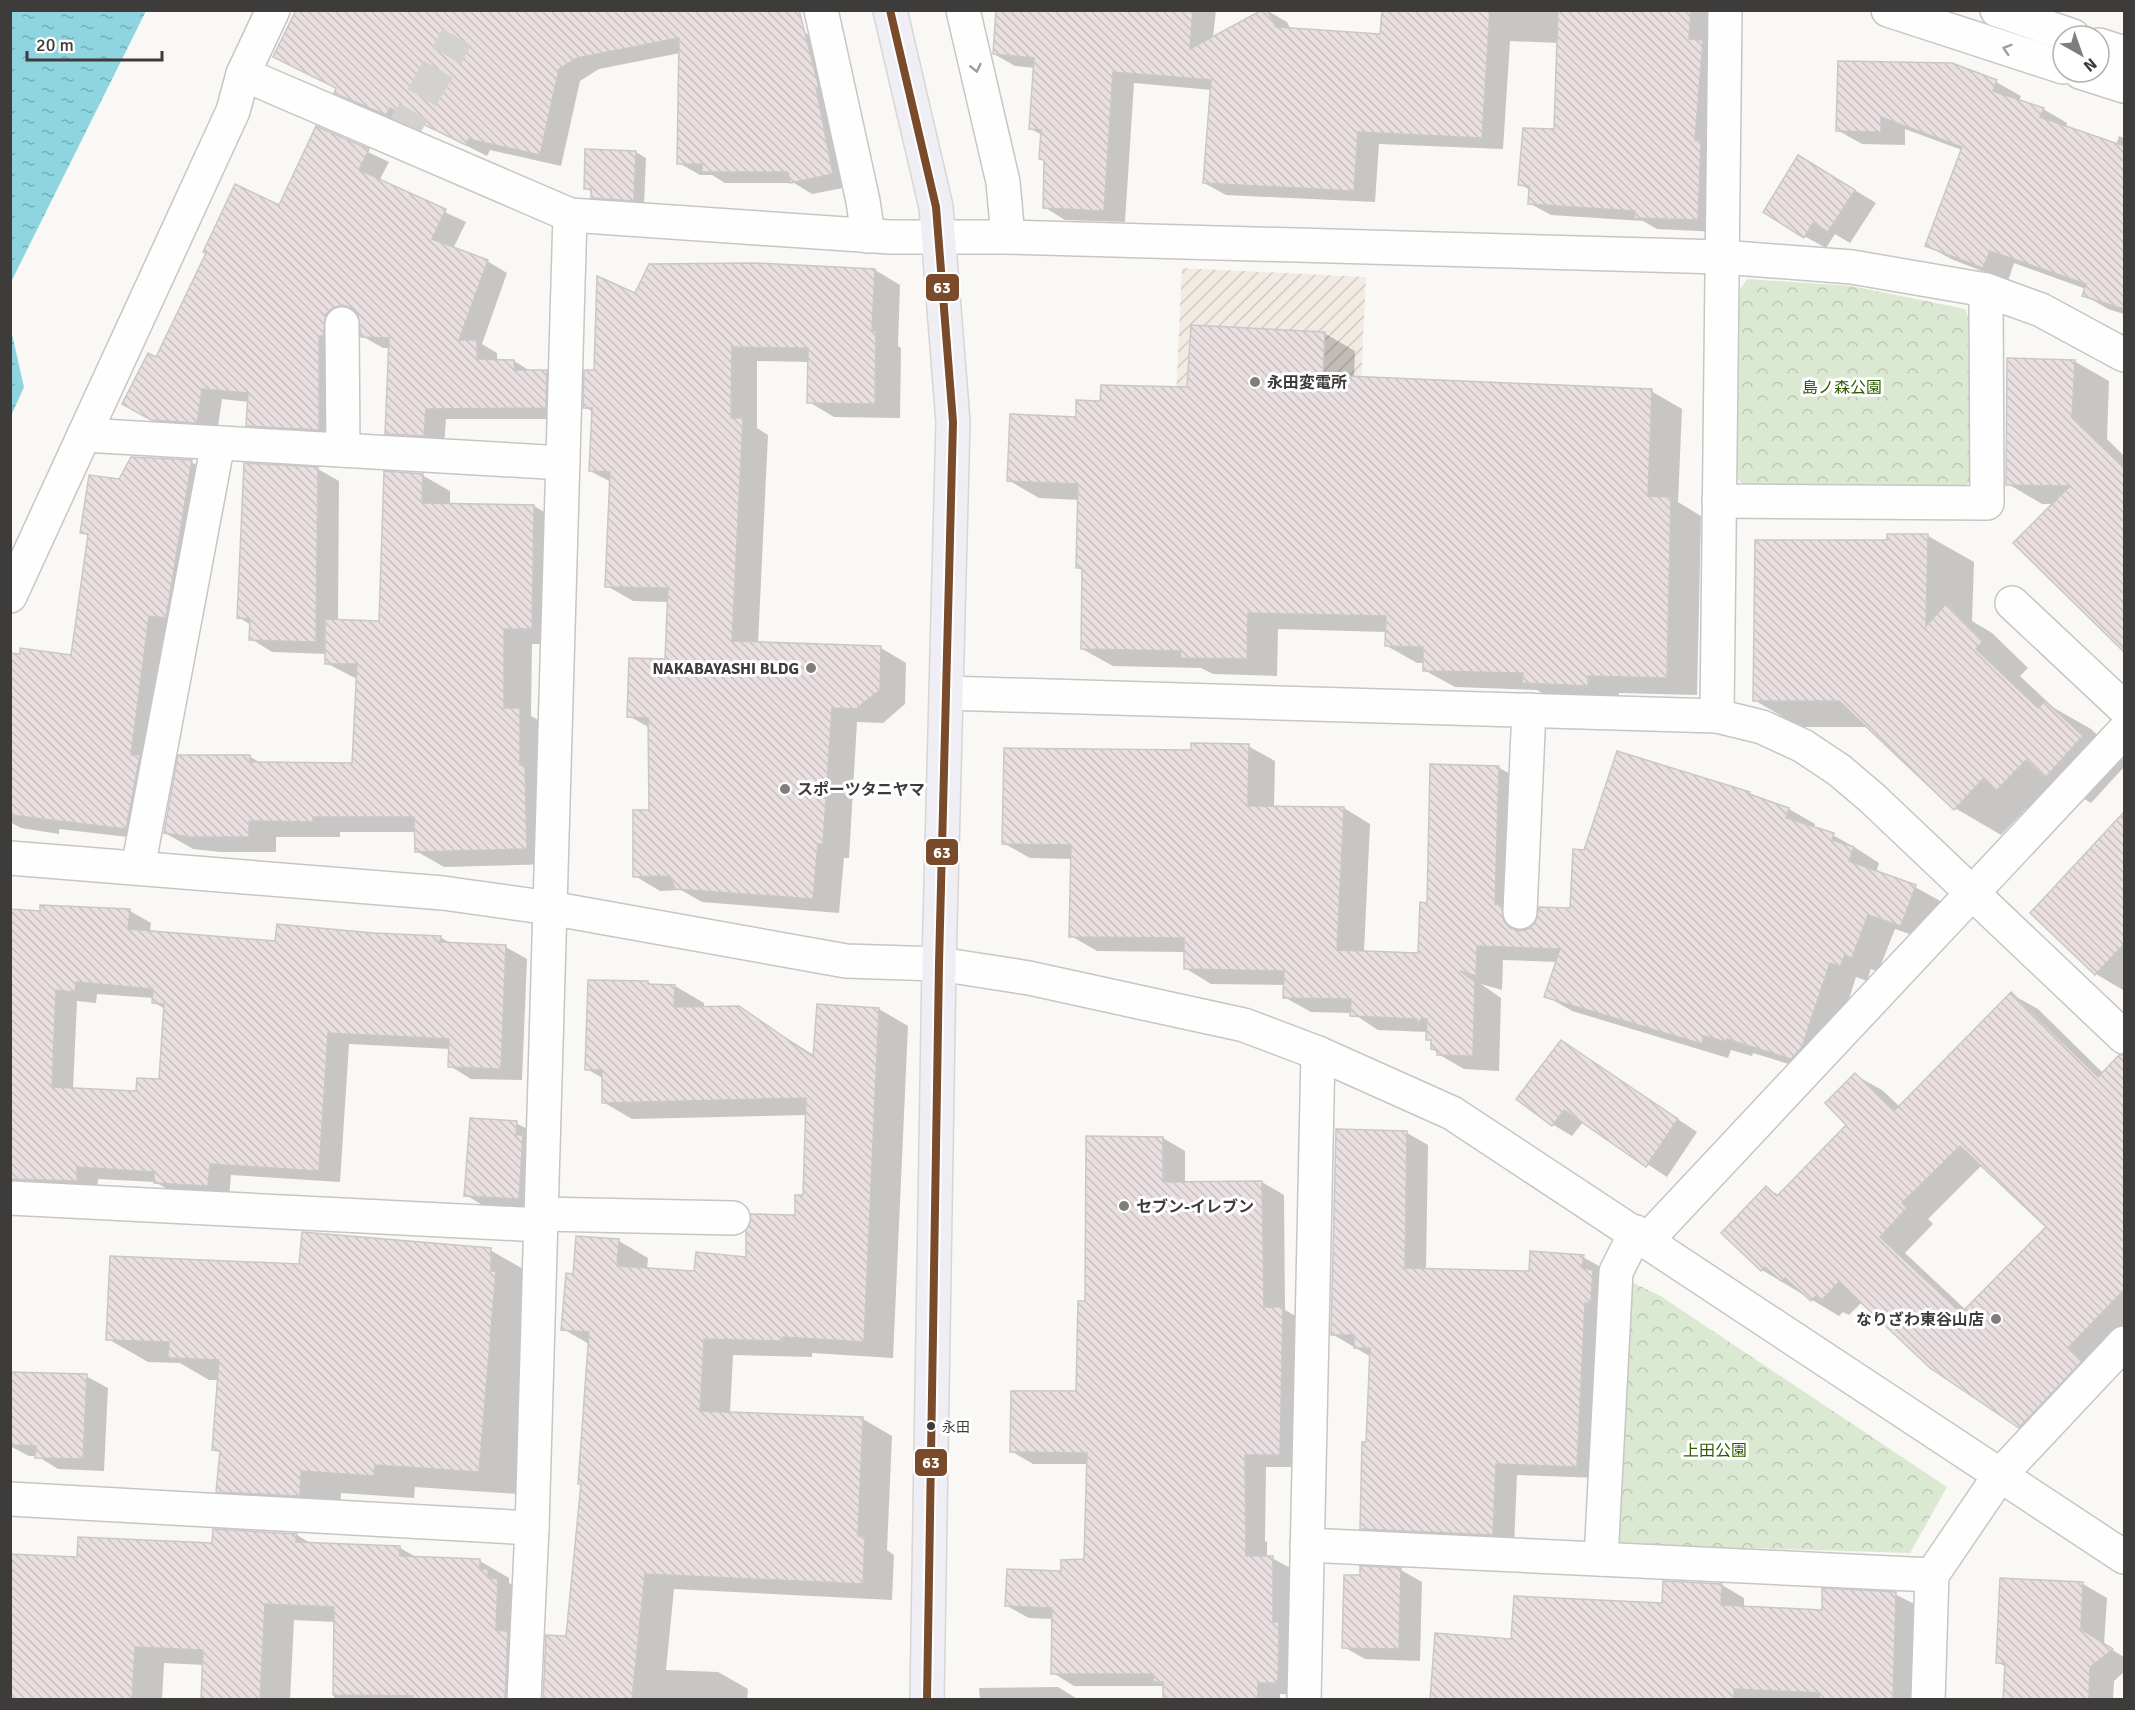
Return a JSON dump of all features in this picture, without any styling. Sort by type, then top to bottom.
[{"type":"main road","points":[[890,10],[936,207],[953,422],[939,964],[927,1700]]},
{"type":"street","points":[[10,596],[233,111],[243,74],[273,10]]},
{"type":"street","points":[[821,10],[868,236]]},
{"type":"street","points":[[963,10],[1003,182],[1008,237]]},
{"type":"street","points":[[1717,716],[1725,10]]},
{"type":"street","points":[[1888,10],[2051,62]]},
{"type":"street","points":[[1997,10],[2051,28]]},
{"type":"street","points":[[243,74],[570,215],[868,236],[1008,237],[1722,257],[1852,267],[1986,290],[2041,310],[2124,355]]},
{"type":"street","points":[[524,1700],[532,1528],[570,215]]},
{"type":"street","points":[[1719,501],[1987,503],[1986,290]]},
{"type":"street","points":[[342,324],[343,450]]},
{"type":"street","points":[[84,435],[563,463]]},
{"type":"street","points":[[138,868],[218,442]]},
{"type":"street","points":[[2012,603],[2124,708]]},
{"type":"street","points":[[946,693],[1717,716],[1762,727],[1803,746],[1839,770],[1973,893],[2124,1037]]},
{"type":"street","points":[[1520,912],[1529,710]]},
{"type":"street","points":[[1601,1559],[1616,1272],[1642,1236],[1973,893],[2124,731]]},
{"type":"street","points":[[10,858],[443,893],[550,908],[846,961],[939,964],[1029,978],[1244,1025],[1317,1053],[1452,1113],[1642,1236],[2124,1557]]},
{"type":"street","points":[[1304,1700],[1317,1053]]},
{"type":"street","points":[[10,1198],[541,1220],[733,1218]]},
{"type":"street","points":[[1928,1700],[1932,1575],[2000,1475],[2124,1343]]},
{"type":"street","points":[[10,1499],[532,1528]]},
{"type":"street","points":[[1307,1545],[1932,1575]]},
{"type":"shaded area","points":[[1182,268],[1366,277],[1357,469],[1173,460]]},
{"type":"green space","name":"島ノ森公園","points":[[1747,279],[1852,286],[1965,309],[1977,339],[1975,473],[1963,491],[1744,486],[1733,473],[1735,297]]},
{"type":"green space","name":"上田公園","points":[[1633,1283],[1659,1295],[1947,1487],[1910,1553],[1615,1544],[1623,1302]]},
{"type":"water","points":[[10,11],[146,11],[11,282]]},
{"type":"water","points":[[11,330],[24,387],[10,416]]},
{"type":"building","points":[[296,10],[799,10],[819,88],[816,88],[833,174],[790,183],[788,172],[702,172],[702,164],[677,164],[679,38],[577,58],[559,69],[540,155],[469,139],[466,145],[390,108],[386,115],[334,93],[336,88],[273,57]]},
{"type":"building","points":[[996,10],[1193,10],[1190,49],[1262,10],[1267,10],[1276,27],[1380,34],[1382,10],[1490,10],[1482,138],[1358,132],[1354,191],[1203,183],[1211,80],[1113,72],[1104,211],[1043,208],[1044,160],[1039,159],[1041,130],[1029,129],[1034,58],[993,54]]},
{"type":"building","points":[[1558,10],[1691,10],[1689,39],[1703,40],[1695,140],[1701,140],[1698,220],[1634,218],[1635,211],[1528,204],[1529,186],[1518,185],[1523,128],[1554,129]]},
{"type":"building","points":[[1838,61],[1952,63],[1997,80],[1993,91],[2044,108],[2040,117],[2124,146],[2124,309],[2082,296],[2086,284],[1990,251],[1983,268],[1925,246],[1962,147],[1881,117],[1881,132],[1836,131]]},
{"type":"building","points":[[316,126],[369,149],[359,170],[446,209],[432,239],[488,260],[459,340],[477,340],[477,359],[514,360],[515,370],[547,370],[546,408],[426,409],[424,436],[385,434],[389,338],[361,337],[358,315],[352,308],[342,305],[326,314],[323,336],[319,336],[319,430],[246,426],[248,393],[202,389],[197,423],[151,420],[122,404],[148,353],[156,357],[206,253],[203,252],[235,184],[279,205]]},
{"type":"building","points":[[585,149],[636,151],[634,201],[591,198],[591,189],[584,189]]},
{"type":"building","points":[[1798,155],[1855,190],[1828,232],[1813,223],[1804,238],[1763,212]]},
{"type":"building","points":[[755,263],[875,269],[872,331],[876,331],[875,404],[807,403],[808,348],[732,347],[731,418],[743,418],[732,641],[881,646],[880,690],[856,709],[832,708],[823,844],[818,844],[813,899],[675,889],[670,876],[633,877],[633,810],[649,810],[648,718],[627,717],[629,658],[665,659],[668,588],[605,587],[610,472],[589,471],[592,408],[583,408],[584,370],[594,370],[597,276],[635,293],[649,264]]},
{"type":"building","points":[[1191,325],[1325,332],[1323,375],[1652,389],[1648,496],[1671,497],[1667,678],[1588,676],[1588,686],[1522,683],[1523,673],[1423,671],[1423,647],[1385,646],[1386,616],[1248,613],[1247,659],[1180,658],[1181,651],[1081,649],[1082,568],[1076,568],[1078,484],[1007,481],[1010,414],[1076,417],[1076,400],[1100,401],[1101,385],[1187,387]]},
{"type":"building","points":[[2007,358],[2075,360],[2072,418],[2124,468],[2124,652],[2013,543],[2070,486],[2006,485]]},
{"type":"building","points":[[131,457],[192,460],[166,618],[149,616],[131,755],[140,755],[126,829],[10,815],[10,653],[20,654],[20,648],[71,655],[88,534],[80,533],[89,475],[119,479]]},
{"type":"building","points":[[244,463],[318,467],[316,642],[249,640],[250,619],[237,618]]},
{"type":"building","points":[[384,471],[423,474],[422,503],[534,505],[532,629],[504,629],[504,708],[520,708],[520,765],[525,765],[527,849],[415,852],[414,817],[313,817],[313,822],[249,821],[249,837],[191,837],[164,833],[178,755],[250,755],[250,762],[352,763],[357,664],[325,664],[325,619],[379,621]]},
{"type":"building","points":[[1887,534],[1928,534],[1926,626],[1946,604],[1983,641],[1976,649],[2038,708],[2045,701],[2083,736],[2045,778],[2026,760],[1996,791],[1983,779],[1954,810],[1839,701],[1753,701],[1755,540],[1887,540]]},
{"type":"building","points":[[1191,743],[1249,744],[1248,806],[1344,807],[1337,950],[1418,953],[1420,902],[1427,903],[1430,764],[1499,766],[1495,904],[1501,905],[1504,921],[1510,928],[1519,931],[1528,929],[1535,923],[1539,907],[1570,908],[1573,849],[1584,850],[1617,751],[1750,792],[1749,794],[1789,808],[1786,818],[1834,833],[1832,840],[1854,847],[1849,861],[1916,885],[1901,926],[1868,915],[1852,958],[1845,955],[1840,967],[1830,963],[1802,1047],[1791,1059],[1727,1039],[1726,1042],[1704,1036],[1702,1044],[1544,997],[1560,949],[1477,946],[1476,976],[1460,971],[1475,982],[1473,1056],[1437,1055],[1437,1050],[1431,1049],[1431,1040],[1426,1040],[1427,1019],[1421,1019],[1417,1028],[1417,1019],[1350,1016],[1351,999],[1283,998],[1284,971],[1184,969],[1184,938],[1069,937],[1071,845],[1002,844],[1004,748],[1191,750]]},
{"type":"building","points":[[2124,812],[2124,944],[2095,975],[2030,913]]},
{"type":"building","points":[[40,905],[130,909],[128,929],[275,941],[277,924],[373,933],[441,936],[440,942],[506,945],[501,1069],[448,1067],[449,1039],[328,1033],[319,1171],[210,1164],[208,1186],[154,1183],[154,1172],[77,1167],[77,1181],[10,1179],[10,909],[40,911]],"holes":[[[76,982],[153,989],[152,1003],[164,1004],[159,1079],[137,1078],[136,1091],[52,1087],[56,990],[75,992]]]},
{"type":"building","points":[[588,980],[648,981],[648,984],[675,985],[674,1007],[739,1006],[813,1057],[817,1004],[879,1008],[864,1342],[783,1337],[783,1341],[704,1339],[700,1411],[863,1417],[858,1536],[865,1536],[863,1584],[645,1574],[632,1700],[543,1700],[546,1635],[566,1636],[581,1484],[578,1484],[589,1332],[561,1330],[566,1273],[573,1274],[576,1236],[619,1239],[617,1266],[694,1271],[696,1252],[746,1257],[746,1230],[751,1214],[795,1215],[795,1195],[803,1195],[806,1098],[602,1103],[602,1070],[585,1070]]},
{"type":"building","points":[[2011,992],[2098,1077],[2119,1055],[2124,1055],[2124,1290],[2068,1348],[2082,1361],[2019,1428],[1930,1368],[1839,1282],[1821,1301],[1816,1296],[1811,1301],[1785,1278],[1781,1281],[1765,1267],[1761,1271],[1721,1233],[1766,1186],[1777,1196],[1846,1125],[1825,1103],[1855,1073],[1894,1111]],"holes":[[[1960,1146],[2046,1227],[1961,1313],[1880,1237],[1907,1208],[1902,1203]]]},
{"type":"building","points":[[1561,1040],[1678,1119],[1646,1167],[1564,1110],[1552,1126],[1516,1099]]},
{"type":"building","points":[[470,1118],[517,1121],[516,1135],[523,1135],[519,1199],[464,1196]]},
{"type":"building","points":[[1336,1129],[1407,1131],[1405,1268],[1529,1271],[1530,1251],[1584,1255],[1582,1268],[1593,1270],[1591,1303],[1585,1303],[1577,1467],[1496,1464],[1493,1535],[1360,1529],[1362,1442],[1366,1442],[1370,1348],[1354,1348],[1354,1335],[1331,1335]]},
{"type":"building","points":[[1086,1136],[1163,1137],[1163,1182],[1262,1181],[1264,1307],[1283,1307],[1280,1455],[1245,1455],[1246,1556],[1273,1556],[1273,1622],[1279,1622],[1278,1683],[1258,1683],[1258,1700],[1163,1700],[1163,1682],[1153,1682],[1153,1674],[1051,1674],[1052,1608],[1005,1606],[1007,1569],[1061,1571],[1061,1560],[1084,1559],[1087,1453],[1010,1452],[1011,1391],[1076,1391],[1078,1301],[1085,1301]]},
{"type":"building","points":[[302,1232],[491,1248],[491,1271],[496,1271],[479,1472],[375,1465],[374,1476],[301,1471],[300,1496],[216,1492],[220,1451],[212,1450],[219,1360],[168,1358],[169,1342],[106,1340],[110,1256],[299,1264]]},
{"type":"building","points":[[10,1372],[87,1374],[83,1459],[35,1458],[36,1446],[10,1445]]},
{"type":"building","points":[[213,1529],[297,1534],[296,1542],[400,1546],[400,1556],[480,1559],[480,1569],[488,1569],[488,1578],[498,1579],[496,1630],[508,1631],[505,1700],[413,1700],[413,1696],[333,1695],[334,1607],[265,1604],[260,1700],[201,1700],[203,1650],[135,1647],[132,1700],[10,1700],[10,1554],[77,1557],[78,1537],[212,1543]]},
{"type":"building","points":[[1360,1566],[1401,1568],[1399,1649],[1342,1648],[1344,1575],[1360,1575]]},
{"type":"building","points":[[2000,1578],[2083,1582],[2081,1629],[2113,1649],[2090,1667],[2089,1700],[2003,1700],[2005,1663],[1996,1663]]},
{"type":"building","points":[[1663,1581],[1722,1584],[1721,1605],[1822,1610],[1822,1588],[1896,1592],[1893,1700],[1819,1700],[1820,1693],[1734,1689],[1734,1700],[1430,1700],[1435,1633],[1511,1639],[1514,1596],[1662,1603]]},
{"type":"tunnel","points":[[397,140],[457,37]]},
{"type":"transit line","name":"63","points":[[890,10],[936,207],[953,422],[939,964],[927,1700]]},
{"type":"place","name":"永田変電所","points":[[1255,382]]},
{"type":"place","name":"NAKABAYASHI BLDG","points":[[811,668]]},
{"type":"place","name":"スポーツタニヤマ","points":[[785,789]]},
{"type":"place","name":"セブン-イレブン","points":[[1124,1206]]},
{"type":"place","name":"なりざわ東谷山店","points":[[1996,1319]]},
{"type":"place","name":"永田","points":[[931,1426]]}]
